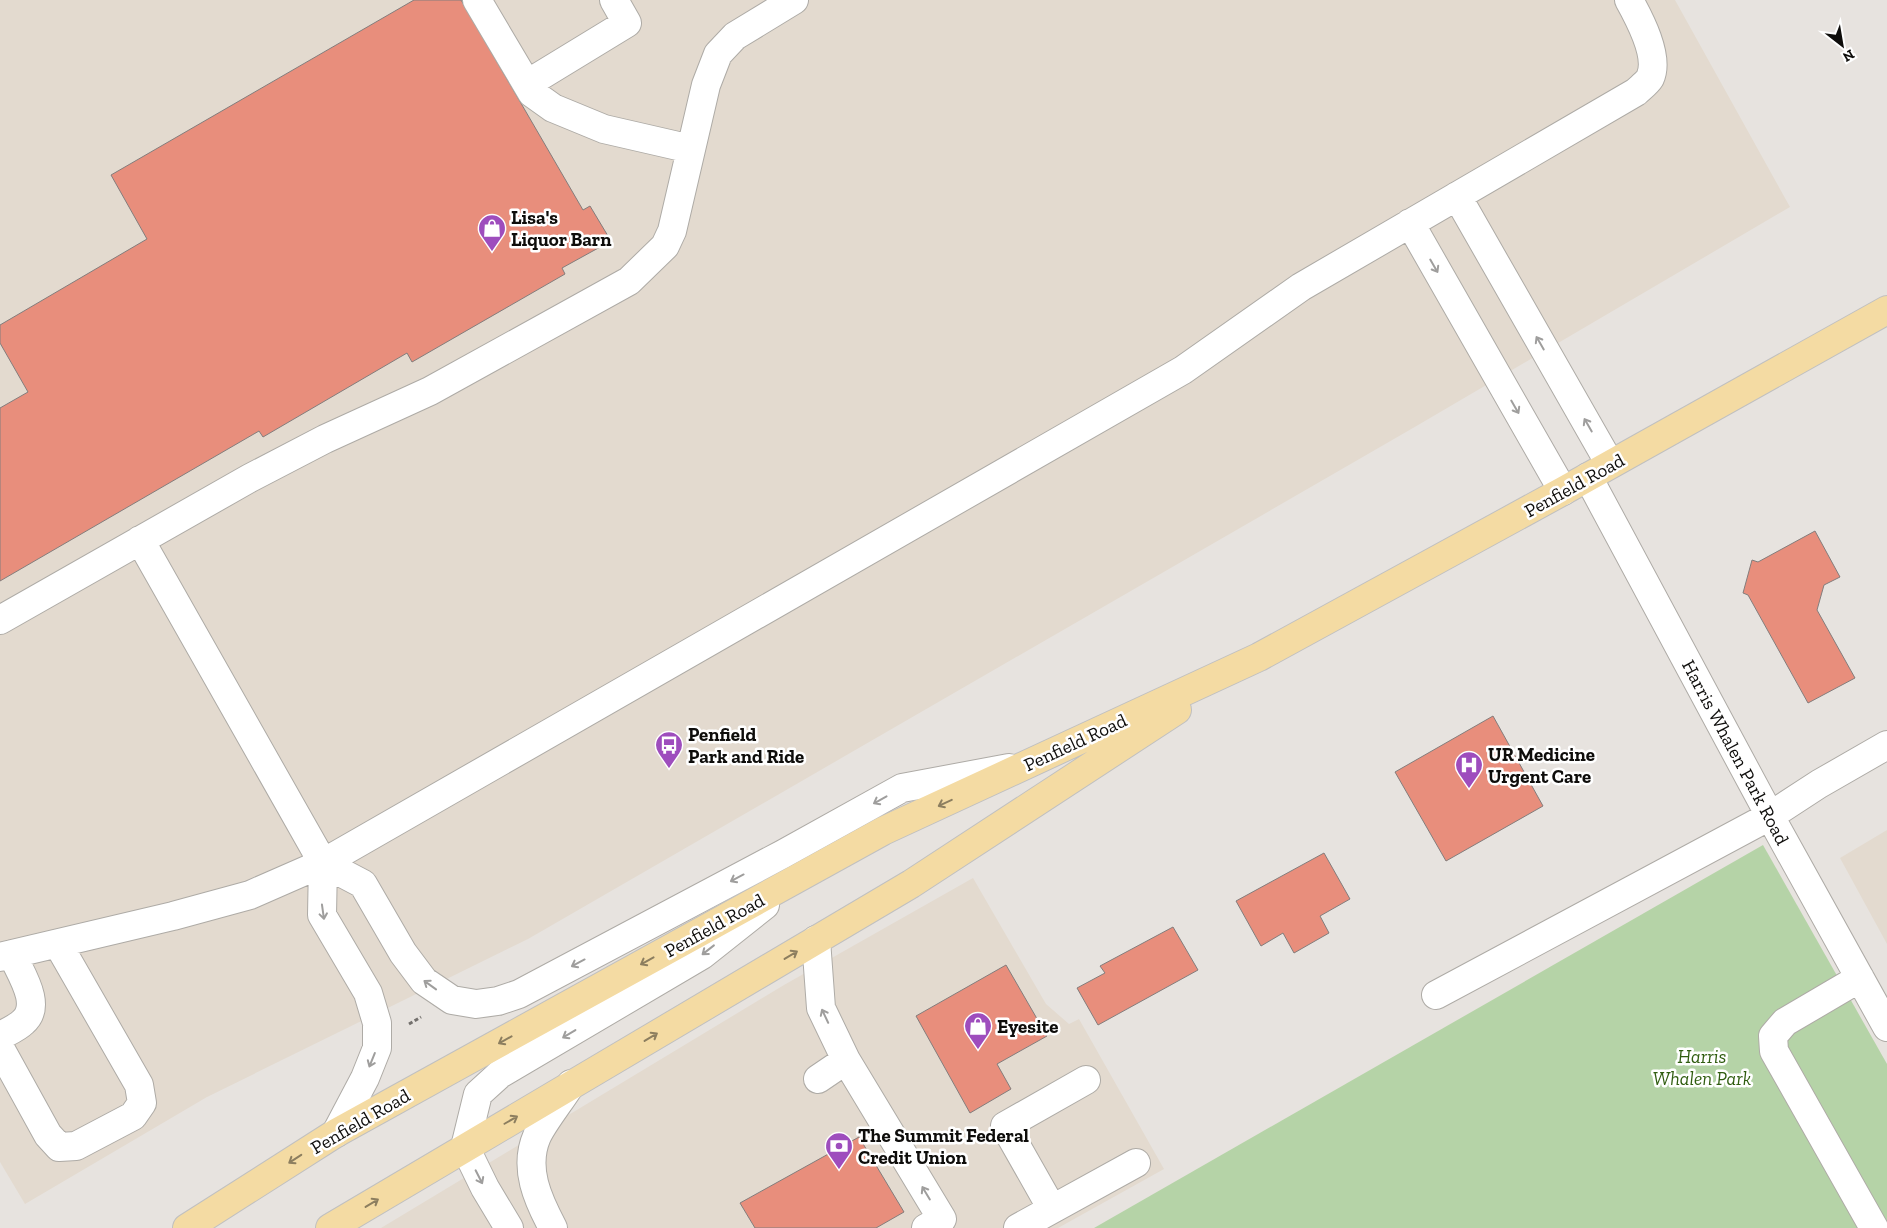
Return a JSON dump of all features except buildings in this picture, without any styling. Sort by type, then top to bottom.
[{"type":"main road","name":"Penfield Road","points":[[187,1228],[336,1133],[883,831],[1259,657],[1563,491],[1887,310]]},
{"type":"main road","name":"Penfield Road","points":[[330,1228],[911,884],[1259,657]]},
{"type":"street","points":[[477,0],[532,93],[553,108],[604,129],[691,149]]},
{"type":"street","points":[[527,84],[627,23],[614,0]]},
{"type":"street","points":[[0,620],[140,540],[325,439],[430,391],[629,281],[665,246],[672,231],[706,85],[718,54],[735,36],[794,0]]},
{"type":"street","points":[[0,1036],[24,1022],[32,1009],[30,994],[6,956],[173,916],[250,895],[324,863],[1183,370],[1301,287],[1636,92],[1650,77],[1652,57],[1643,27],[1629,0]]},
{"type":"street","name":"Harris Whalen Park Road","points":[[1456,196],[1599,470],[1770,816],[1887,1027]]},
{"type":"street","points":[[1410,224],[1563,491]]},
{"type":"street","points":[[140,540],[324,863],[322,915],[368,993],[377,1023],[377,1048],[365,1078],[336,1133]]},
{"type":"street","points":[[1436,995],[1770,816],[1818,784],[1887,745]]},
{"type":"street","points":[[324,863],[363,884],[403,953],[424,982],[452,1000],[476,1004],[498,1001],[519,994],[783,854],[902,788],[1028,764]]},
{"type":"street","points":[[509,1228],[485,1188],[465,1147],[478,1094],[500,1074],[702,954],[802,876]]},
{"type":"street","points":[[816,940],[821,1008],[846,1060],[942,1219],[926,1228]]},
{"type":"street","points":[[0,1048],[48,1135],[59,1147],[76,1146],[133,1116],[142,1103],[139,1085],[58,944]]},
{"type":"street","points":[[1860,978],[1785,1022],[1773,1036],[1774,1051],[1874,1228]]},
{"type":"street","points":[[818,1079],[846,1060]]},
{"type":"street","points":[[1052,1209],[1005,1126],[1086,1080]]},
{"type":"street","points":[[553,1228],[536,1194],[530,1162],[537,1136],[572,1084]]},
{"type":"street","points":[[1018,1228],[1136,1163]]},
{"type":"path","points":[[406,1025],[427,1013]]},
{"type":"shaded area","points":[[0,0],[1675,0],[1790,207],[1413,428],[528,939],[207,1097],[25,1204],[0,1162]]},
{"type":"shaded area","points":[[1887,830],[1887,944],[1840,858]]},
{"type":"shaded area","points":[[973,878],[1046,1004],[1069,1024],[1079,1019],[1164,1169],[1058,1228],[381,1228],[784,985]]},
{"type":"green space","name":"Harris Whalen Park","points":[[1763,845],[1887,1064],[1887,1228],[1094,1228]]},
{"type":"place","name":"Lisa's Liquor Barn","points":[[492,252]]},
{"type":"place","name":"Penfield Park and Ride","points":[[669,769]]},
{"type":"place","name":"UR Medicine Urgent Care","points":[[1469,789]]},
{"type":"place","name":"Eyesite","points":[[978,1050]]},
{"type":"place","name":"The Summit Federal Credit Union","points":[[839,1170]]}]
